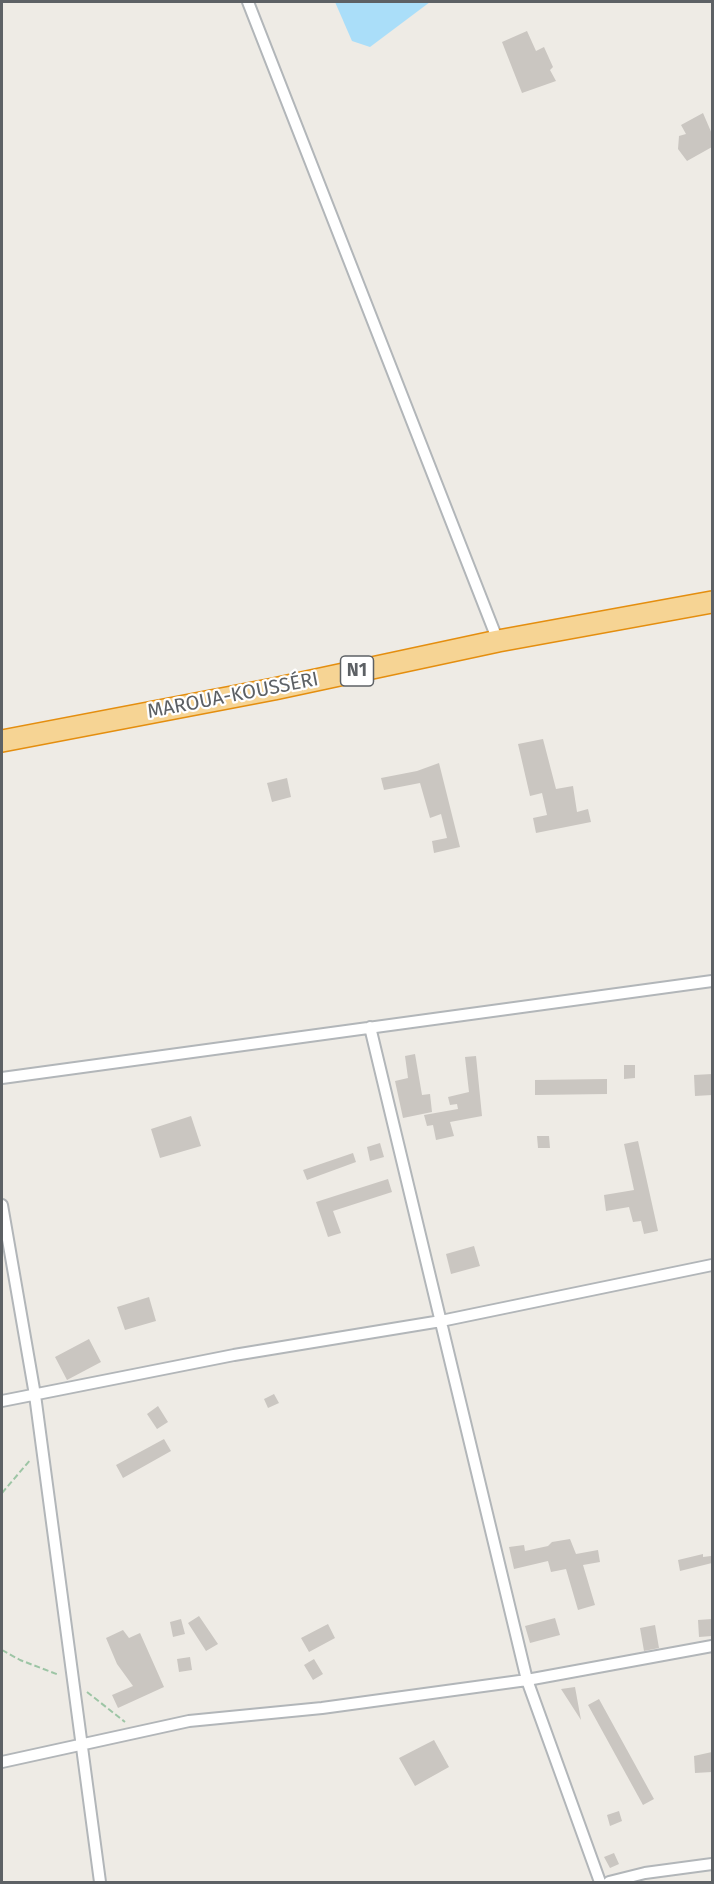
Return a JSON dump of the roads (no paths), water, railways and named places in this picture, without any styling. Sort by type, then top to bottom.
[{"type":"highway","name":"MAROUA-KOUSSÉRI","points":[[2,741],[274,689],[498,641],[712,602]]},
{"type":"street","points":[[248,2],[498,641]]},
{"type":"street","points":[[2,1078],[712,981]]},
{"type":"street","points":[[370,1027],[527,1680],[600,1882]]},
{"type":"street","points":[[2,1205],[35,1395],[100,1882]]},
{"type":"street","points":[[2,1401],[234,1355],[441,1321],[712,1265]]},
{"type":"street","points":[[2,1762],[80,1743],[189,1721],[322,1708],[527,1680],[712,1646]]},
{"type":"street","points":[[609,1882],[645,1873],[712,1864]]},
{"type":"water","points":[[335,2],[430,2],[370,47],[352,41]]}]
